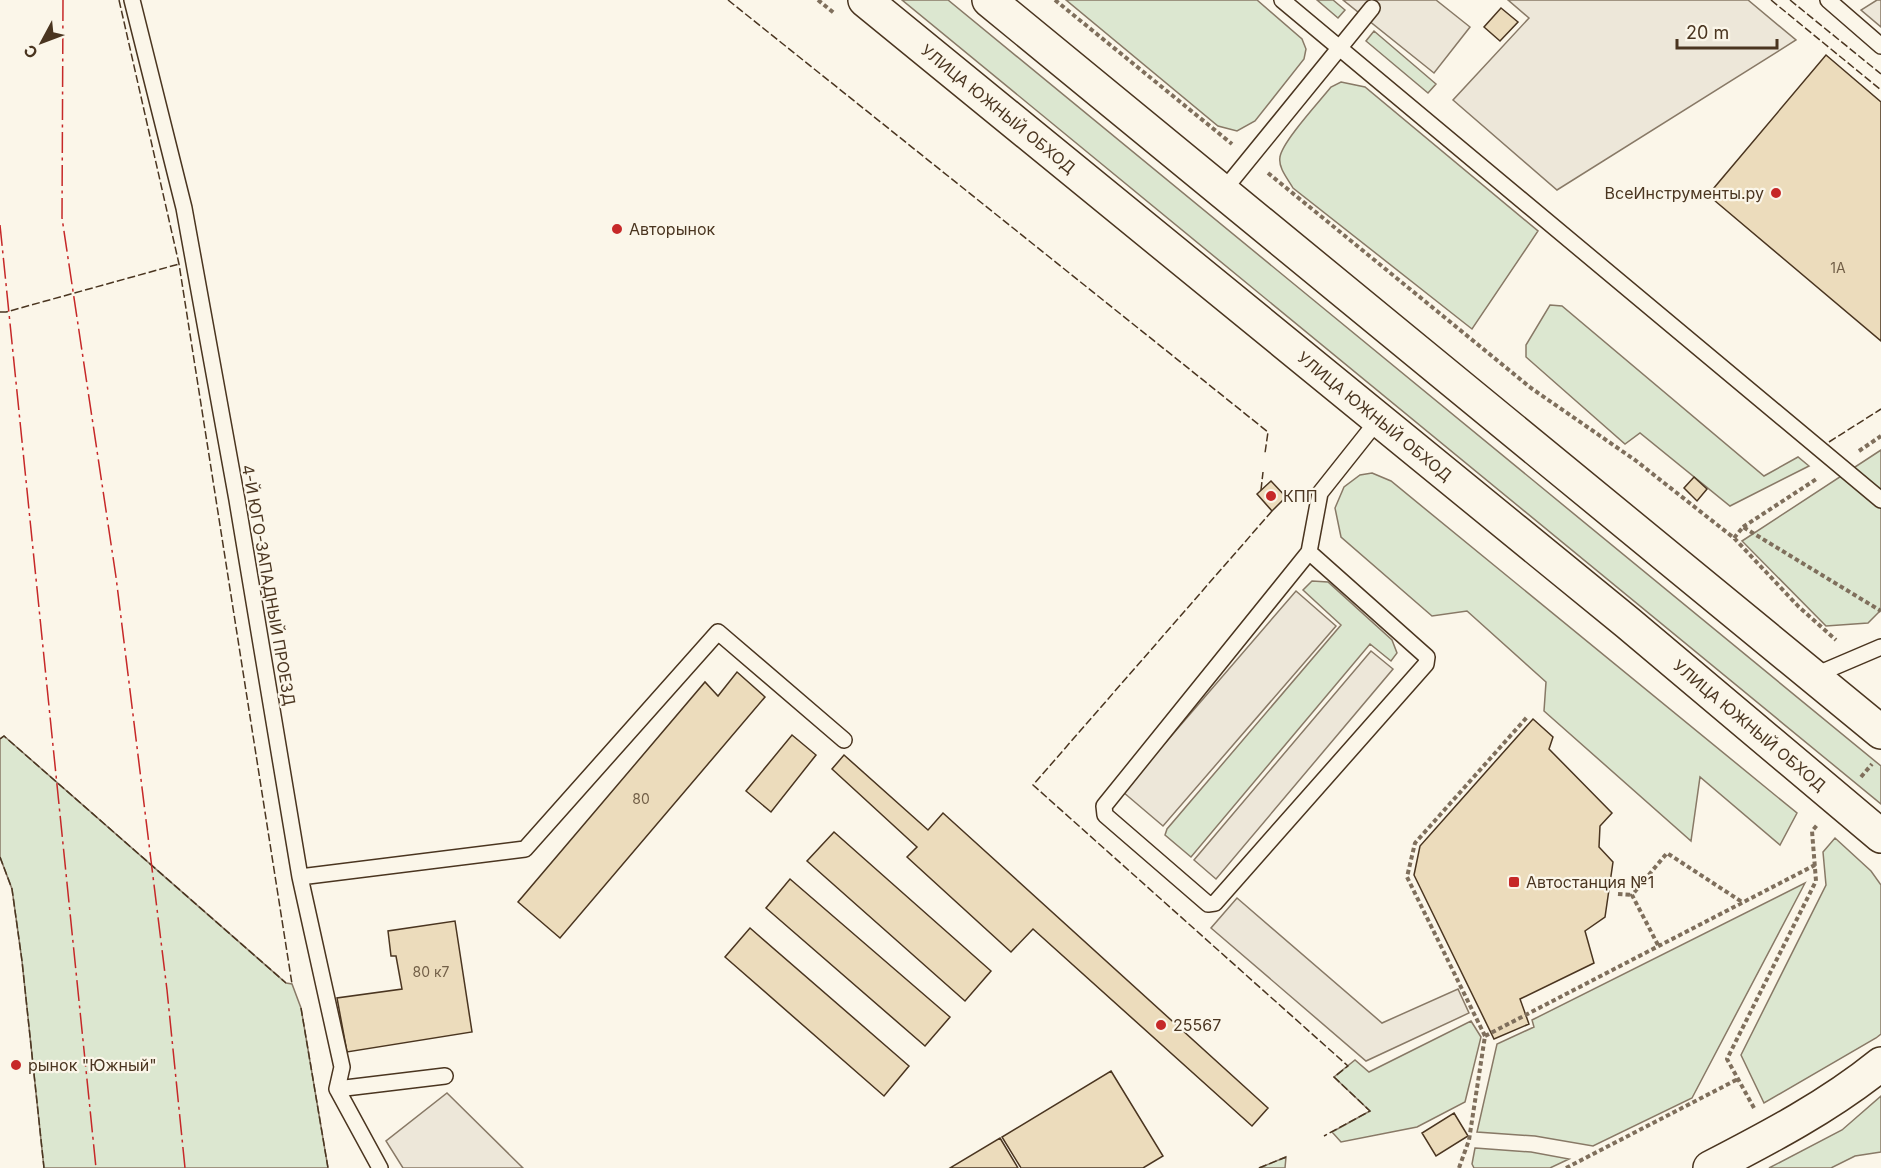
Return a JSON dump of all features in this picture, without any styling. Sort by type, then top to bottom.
[{"type":"main road","name":"УЛИЦА ЮЖНЫЙ ОБХОД","points":[[865,0],[1628,623],[1881,836]]},
{"type":"main road","points":[[989,0],[1813,676],[1878,747]]},
{"type":"main road","points":[[1710,1168],[1812,1113],[1881,1064]]},
{"type":"lane","name":"4-Й ЮГО-ЗАПАДНЫЙ ПРОЕЗД","points":[[132,0],[184,208],[237,500],[300,877],[342,1067],[337,1089]]},
{"type":"lane","points":[[1282,0],[1881,500]]},
{"type":"lane","points":[[1835,2],[1881,46]]},
{"type":"lane","points":[[1223,191],[1372,8]]},
{"type":"lane","points":[[1309,552],[1426,657],[1426,664],[1215,903],[1208,903],[1105,815],[1104,806],[1309,552],[1320,493],[1378,420]]},
{"type":"lane","points":[[300,877],[525,849],[718,632],[844,740]]},
{"type":"lane","points":[[1813,676],[1881,647]]},
{"type":"lane","points":[[380,1168],[337,1089],[445,1076]]},
{"type":"path","points":[[1055,0],[1531,388],[1635,460],[1734,538],[1798,606],[1856,657]]},
{"type":"path","points":[[1734,538],[1743,527],[1881,436]]},
{"type":"path","points":[[1743,527],[1881,611]]},
{"type":"path","points":[[1460,1168],[1469,1140],[1485,1036],[1407,877],[1415,843],[1528,716]]},
{"type":"path","points":[[1770,1137],[1727,1059],[1816,881],[1812,831],[1841,801],[1878,747]]},
{"type":"path","points":[[1632,895],[1667,853],[1742,903]]},
{"type":"path","points":[[1485,1036],[1815,865]]},
{"type":"path","points":[[1618,894],[1632,895]]},
{"type":"path","points":[[1632,895],[1658,945]]},
{"type":"path","points":[[1566,1168],[1738,1079]]},
{"type":"green space","points":[[902,0],[948,0],[1881,766],[1881,804]]},
{"type":"green space","points":[[1066,0],[1257,0],[1302,39],[1306,49],[1304,59],[1255,121],[1237,131],[1218,126]]},
{"type":"green space","points":[[1317,0],[1333,0],[1345,10],[1338,18]]},
{"type":"green space","points":[[1374,31],[1436,84],[1428,93],[1366,41]]},
{"type":"green space","points":[[1341,82],[1365,87],[1538,231],[1472,329],[1293,188],[1284,173],[1280,165],[1280,157],[1287,142],[1331,87]]},
{"type":"green space","points":[[1550,305],[1562,306],[1764,476],[1798,457],[1809,466],[1730,506],[1640,433],[1625,444],[1526,357],[1526,345]]},
{"type":"green space","points":[[1881,450],[1881,610],[1868,623],[1826,626],[1742,541]]},
{"type":"green space","points":[[1372,473],[1391,481],[1797,813],[1780,845],[1700,777],[1691,841],[1544,711],[1546,682],[1467,611],[1432,616],[1341,537],[1335,508],[1344,487],[1360,475]]},
{"type":"green space","points":[[1312,581],[1328,582],[1392,640],[1397,653],[1391,661],[1370,644],[1191,857],[1165,835],[1167,829],[1341,625],[1303,590]]},
{"type":"green space","points":[[4,736],[286,983],[292,984],[301,1008],[328,1168],[44,1168],[12,889],[0,857],[0,739]]},
{"type":"green space","points":[[1835,838],[1871,871],[1881,885],[1881,1034],[1764,1103],[1741,1055],[1826,885],[1823,852]]},
{"type":"green space","points":[[1805,883],[1692,1098],[1593,1146],[1535,1136],[1477,1132],[1497,1044],[1534,1027],[1532,1020]]},
{"type":"green space","points":[[1471,1021],[1481,1037],[1465,1102],[1417,1127],[1341,1142],[1332,1132],[1370,1111],[1334,1077],[1355,1060],[1369,1072]]},
{"type":"green space","points":[[1881,1096],[1881,1152],[1855,1156],[1831,1168],[1769,1168],[1842,1130]]},
{"type":"green space","points":[[1475,1148],[1531,1152],[1569,1159],[1550,1168],[1474,1168],[1472,1164]]},
{"type":"green space","points":[[1286,1157],[1285,1168],[1259,1168]]},
{"type":"shaded area","points":[[1343,0],[1436,0],[1470,27],[1434,73]]},
{"type":"shaded area","points":[[1508,0],[1748,0],[1796,40],[1557,190],[1453,100],[1529,18]]},
{"type":"shaded area","points":[[1881,0],[1881,27],[1861,10]]},
{"type":"shaded area","points":[[1296,591],[1336,626],[1163,826],[1123,792]]},
{"type":"shaded area","points":[[1371,651],[1393,669],[1216,879],[1194,860]]},
{"type":"shaded area","points":[[1237,898],[1382,1023],[1458,989],[1469,1013],[1366,1061],[1211,928]]},
{"type":"shaded area","points":[[447,1093],[523,1168],[403,1168],[386,1141]]},
{"type":"building","points":[[1501,8],[1518,22],[1500,41],[1484,27]]},
{"type":"building","points":[[1826,55],[1881,102],[1881,341],[1708,195]]},
{"type":"building","points":[[1694,477],[1707,489],[1697,501],[1684,488]]},
{"type":"building","name":"КПП","points":[[1271,481],[1286,497],[1272,511],[1257,494]]},
{"type":"building","points":[[737,672],[765,697],[560,938],[518,902],[705,682],[718,696]]},
{"type":"building","name":"Автостанция №1","points":[[1533,719],[1553,737],[1549,749],[1612,813],[1600,826],[1599,847],[1613,862],[1605,917],[1585,931],[1594,963],[1520,999],[1529,1024],[1494,1039],[1414,875],[1420,846]]},
{"type":"building","points":[[792,735],[816,755],[771,812],[746,791]]},
{"type":"building","points":[[844,755],[928,830],[943,813],[1268,1108],[1252,1126],[1033,929],[1011,952],[907,857],[917,847],[832,769]]},
{"type":"building","points":[[834,832],[991,971],[965,1001],[807,861]]},
{"type":"building","points":[[790,879],[950,1017],[925,1046],[766,908]]},
{"type":"building","points":[[455,921],[472,1032],[347,1052],[337,998],[402,989],[396,956],[391,956],[388,931]]},
{"type":"building","points":[[750,928],[909,1066],[884,1096],[725,957]]},
{"type":"building","points":[[1111,1071],[1163,1156],[1143,1168],[1021,1168],[1002,1137]]},
{"type":"building","points":[[1454,1113],[1468,1136],[1436,1156],[1422,1133]]},
{"type":"building","points":[[1000,1138],[1018,1168],[950,1168]]},
{"type":"fence","points":[[119,0],[179,264],[292,984]]},
{"type":"fence","points":[[728,0],[1268,432],[1265,453]]},
{"type":"fence","points":[[1771,0],[1881,90]]},
{"type":"fence","points":[[1790,0],[1881,74]]},
{"type":"fence","points":[[0,312],[179,264]]},
{"type":"fence","points":[[1829,442],[1881,409]]},
{"type":"fence","points":[[1261,490],[1263,472]]},
{"type":"fence","points":[[1272,511],[1033,785],[1348,1066],[1334,1077],[1370,1111],[1324,1136]]},
{"type":"fence","points":[[0,739],[4,736],[286,983]]},
{"type":"fence","points":[[0,857],[12,889],[44,1168]]},
{"type":"fence","points":[[301,1008],[328,1168]]},
{"type":"fence","points":[[1259,1168],[1286,1157]]},
{"type":"power","points":[[63,0],[62,218],[116,577],[167,990],[185,1168]]},
{"type":"power","points":[[0,225],[96,1168]]},
{"type":"place","name":"ВсеИнструменты.ру","points":[[1776,193]]},
{"type":"place","name":"Авторынок","points":[[617,229]]},
{"type":"place","name":"КПП","points":[[1271,496]]},
{"type":"place","name":"Автостанция №1","points":[[1514,882]]},
{"type":"place","name":"25567","points":[[1161,1025]]},
{"type":"place","name":"рынок \"Южный\"","points":[[16,1065]]}]
